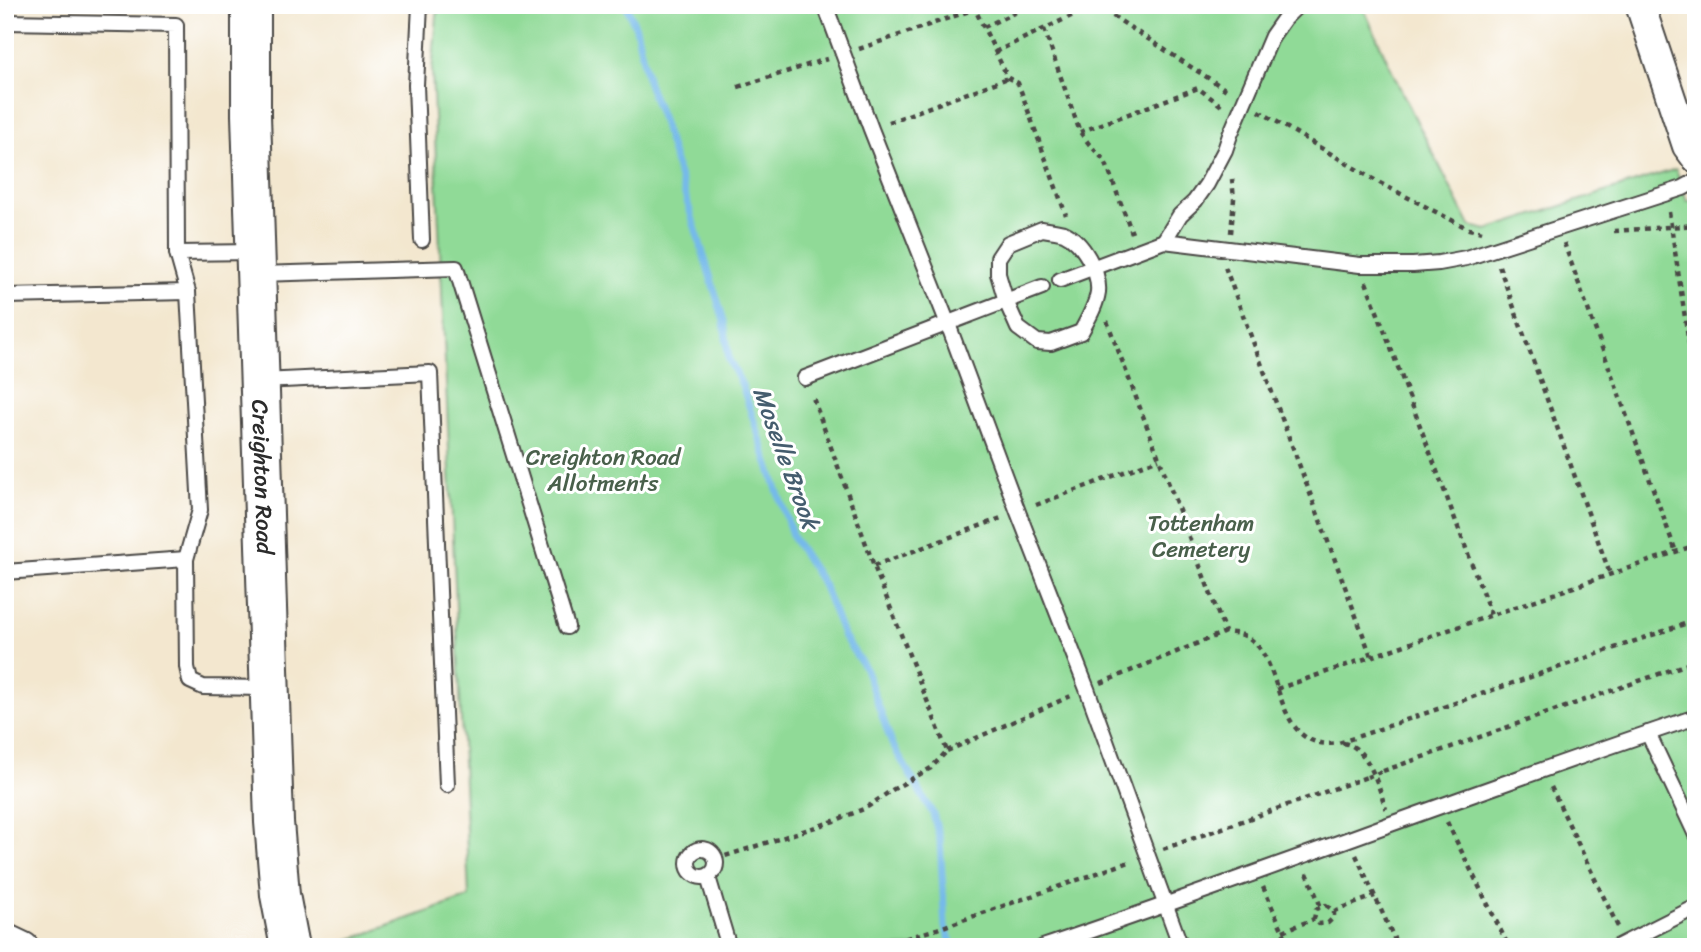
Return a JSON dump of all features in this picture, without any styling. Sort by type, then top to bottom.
[{"type":"street","name":"Creighton Road","points":[[251,5],[251,115],[274,822],[280,895],[290,947]]},
{"type":"street","points":[[1640,5],[1687,146],[1696,158]]},
{"type":"street","points":[[5,938],[24,947]]},
{"type":"lane","points":[[420,5],[416,85],[422,240]]},
{"type":"lane","points":[[825,5],[1087,689],[1181,947]]},
{"type":"lane","points":[[1164,240],[1180,215],[1195,201],[1207,184],[1225,150],[1272,36],[1298,5]]},
{"type":"lane","points":[[5,22],[176,25],[177,253],[188,292],[200,510],[186,559],[187,667],[190,681],[203,687],[269,688]]},
{"type":"lane","points":[[1060,280],[1164,240],[1360,265],[1439,263],[1466,258],[1559,229],[1666,194],[1696,181]]},
{"type":"lane","points":[[1042,229],[1065,234],[1082,249],[1094,267],[1098,290],[1094,308],[1081,332],[1051,343],[1037,342],[1018,328],[998,274],[998,258],[1008,243],[1042,229]]},
{"type":"lane","points":[[177,253],[257,263],[456,268],[567,627]]},
{"type":"lane","points":[[805,378],[1042,286]]},
{"type":"lane","points":[[5,296],[188,292]]},
{"type":"lane","points":[[261,381],[429,373],[447,785]]},
{"type":"lane","points":[[5,572],[186,559]]},
{"type":"lane","points":[[1043,947],[1166,906],[1255,871],[1696,717]]},
{"type":"lane","points":[[1648,733],[1696,835]]},
{"type":"lane","points":[[697,849],[709,850],[716,859],[716,870],[708,877],[696,877],[688,868],[688,856],[697,849]]},
{"type":"lane","points":[[708,877],[729,947]]},
{"type":"lane","points":[[1621,944],[1696,907]]},
{"type":"path","points":[[973,5],[1008,78],[1018,83],[1067,218],[1065,234]]},
{"type":"path","points":[[984,27],[1031,5]]},
{"type":"path","points":[[1096,5],[1244,101],[1378,182],[1469,229]]},
{"type":"path","points":[[995,51],[1086,9]]},
{"type":"path","points":[[1044,29],[1080,132],[1105,161],[1138,250]]},
{"type":"path","points":[[871,129],[1008,78]]},
{"type":"path","points":[[1080,132],[1198,88],[1237,119]]},
{"type":"path","points":[[1225,150],[1231,166],[1234,199],[1224,248],[1371,656]]},
{"type":"path","points":[[1666,194],[1696,390]]},
{"type":"path","points":[[1603,232],[1696,225]]},
{"type":"path","points":[[1559,229],[1676,552]]},
{"type":"path","points":[[1493,249],[1610,575]]},
{"type":"path","points":[[1360,265],[1491,615]]},
{"type":"path","points":[[1094,308],[1106,318],[1226,632]]},
{"type":"path","points":[[805,378],[874,566],[947,751]]},
{"type":"path","points":[[1277,689],[1696,545]]},
{"type":"path","points":[[716,859],[866,808],[931,768],[947,751],[1087,689],[1226,632],[1248,637],[1257,645],[1264,655],[1287,715],[1306,738],[1326,745],[1339,743],[1696,620]]},
{"type":"path","points":[[1367,777],[1696,662]]},
{"type":"path","points":[[1339,743],[1350,744],[1362,754],[1373,771],[1391,824]]},
{"type":"path","points":[[1543,770],[1621,944]]},
{"type":"path","points":[[1439,807],[1509,947]]},
{"type":"path","points":[[1349,839],[1398,947]]},
{"type":"path","points":[[1299,856],[1321,907]]},
{"type":"path","points":[[1255,871],[1290,947]]},
{"type":"path","points":[[1334,911],[1375,896]]},
{"type":"path","points":[[1314,919],[1317,909],[1326,905],[1334,911]]},
{"type":"path","points":[[1314,919],[1319,924],[1328,923],[1334,917],[1334,911]]},
{"type":"path","points":[[877,947],[966,918]]},
{"type":"path","points":[[1283,931],[1314,919]]},
{"type":"green space","name":"Tottenham Cemetery","points":[[438,5],[1087,5],[1104,17],[1139,5],[1362,5],[1400,88],[1470,226],[1487,230],[1676,169],[1687,201],[1696,200],[1696,947],[344,947],[343,942],[469,897],[432,71]]},
{"type":"waterway","name":"Moselle Brook","points":[[626,5],[636,28],[648,83],[724,321],[729,360],[742,385],[793,538],[823,584],[844,637],[865,668],[892,744],[933,814],[940,840],[945,927],[953,947]]},
{"type":"park label","name":"Creighton Road Allotments","points":[[603,470]]}]
